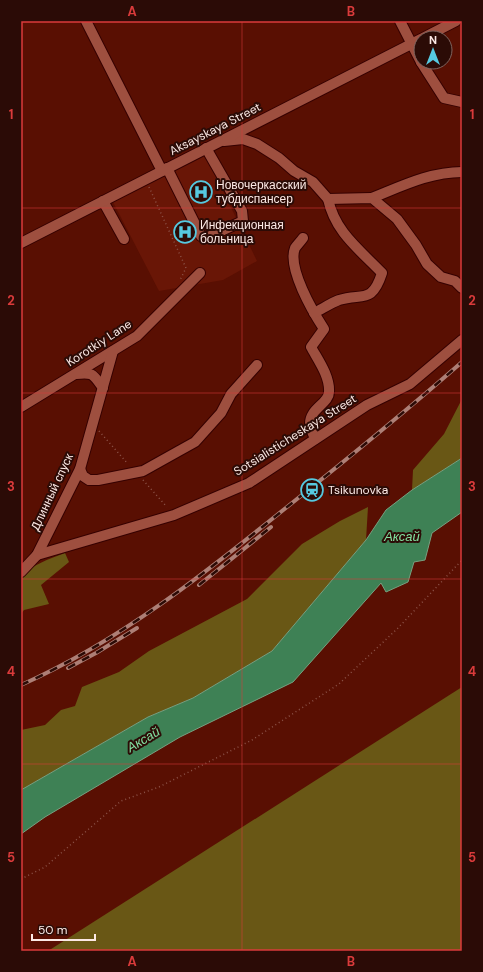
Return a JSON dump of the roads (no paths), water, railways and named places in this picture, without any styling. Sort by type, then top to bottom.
[{"type":"street","points":[[86,21],[201,236],[206,238],[235,226],[243,221],[242,211],[206,148]]},
{"type":"street","points":[[400,21],[413,34]]},
{"type":"street","name":"Aksayskaya Street","points":[[438,30],[456,21]]},
{"type":"street","name":"Aksayskaya Street","points":[[21,243],[146,180],[218,141],[413,43]]},
{"type":"street","points":[[426,70],[444,98],[462,102]]},
{"type":"street","points":[[218,141],[242,139],[257,144],[279,158],[294,172],[314,182],[328,199],[330,210],[340,231],[382,273],[378,286],[366,296],[339,300],[314,313]]},
{"type":"street","points":[[328,199],[372,198],[426,176],[446,172],[462,172]]},
{"type":"street","points":[[372,198],[397,219],[416,245],[427,264],[441,277],[455,281],[462,288]]},
{"type":"street","points":[[103,201],[124,239]]},
{"type":"street","points":[[303,238],[295,248],[294,268],[314,313],[324,329],[311,347],[328,379],[329,393],[326,400],[314,409],[310,425],[315,439]]},
{"type":"street","name":"Korotkiy Lane","points":[[21,407],[137,336],[200,273]]},
{"type":"street","name":"Sotsialisticheskaya Street","points":[[37,555],[174,515],[249,483],[368,405],[410,384],[462,340]]},
{"type":"street","name":"Длинный спуск","points":[[22,570],[37,555],[80,469],[113,351]]},
{"type":"street","points":[[80,469],[83,476],[89,480],[98,480],[143,471],[195,442],[221,413],[231,394],[257,365]]},
{"type":"street","points":[[76,374],[88,373],[94,375],[103,388]]},
{"type":"water","name":"Аксай","points":[[462,458],[462,512],[432,533],[425,560],[414,562],[408,582],[386,592],[381,583],[293,682],[180,737],[45,817],[21,834],[21,790],[148,717],[193,698],[272,651],[366,540],[386,510],[412,490]]},
{"type":"railway","points":[[21,685],[93,648],[160,605],[256,532],[353,454],[462,362]]},
{"type":"railway","points":[[199,585],[271,527]]},
{"type":"railway","points":[[68,668],[137,628]]},
{"type":"place","name":"Новочеркасский тубдиспансер","points":[[201,192]]},
{"type":"place","name":"Инфекционная больница","points":[[185,232]]},
{"type":"place","name":"Tsikunovka","points":[[312,490]]}]
